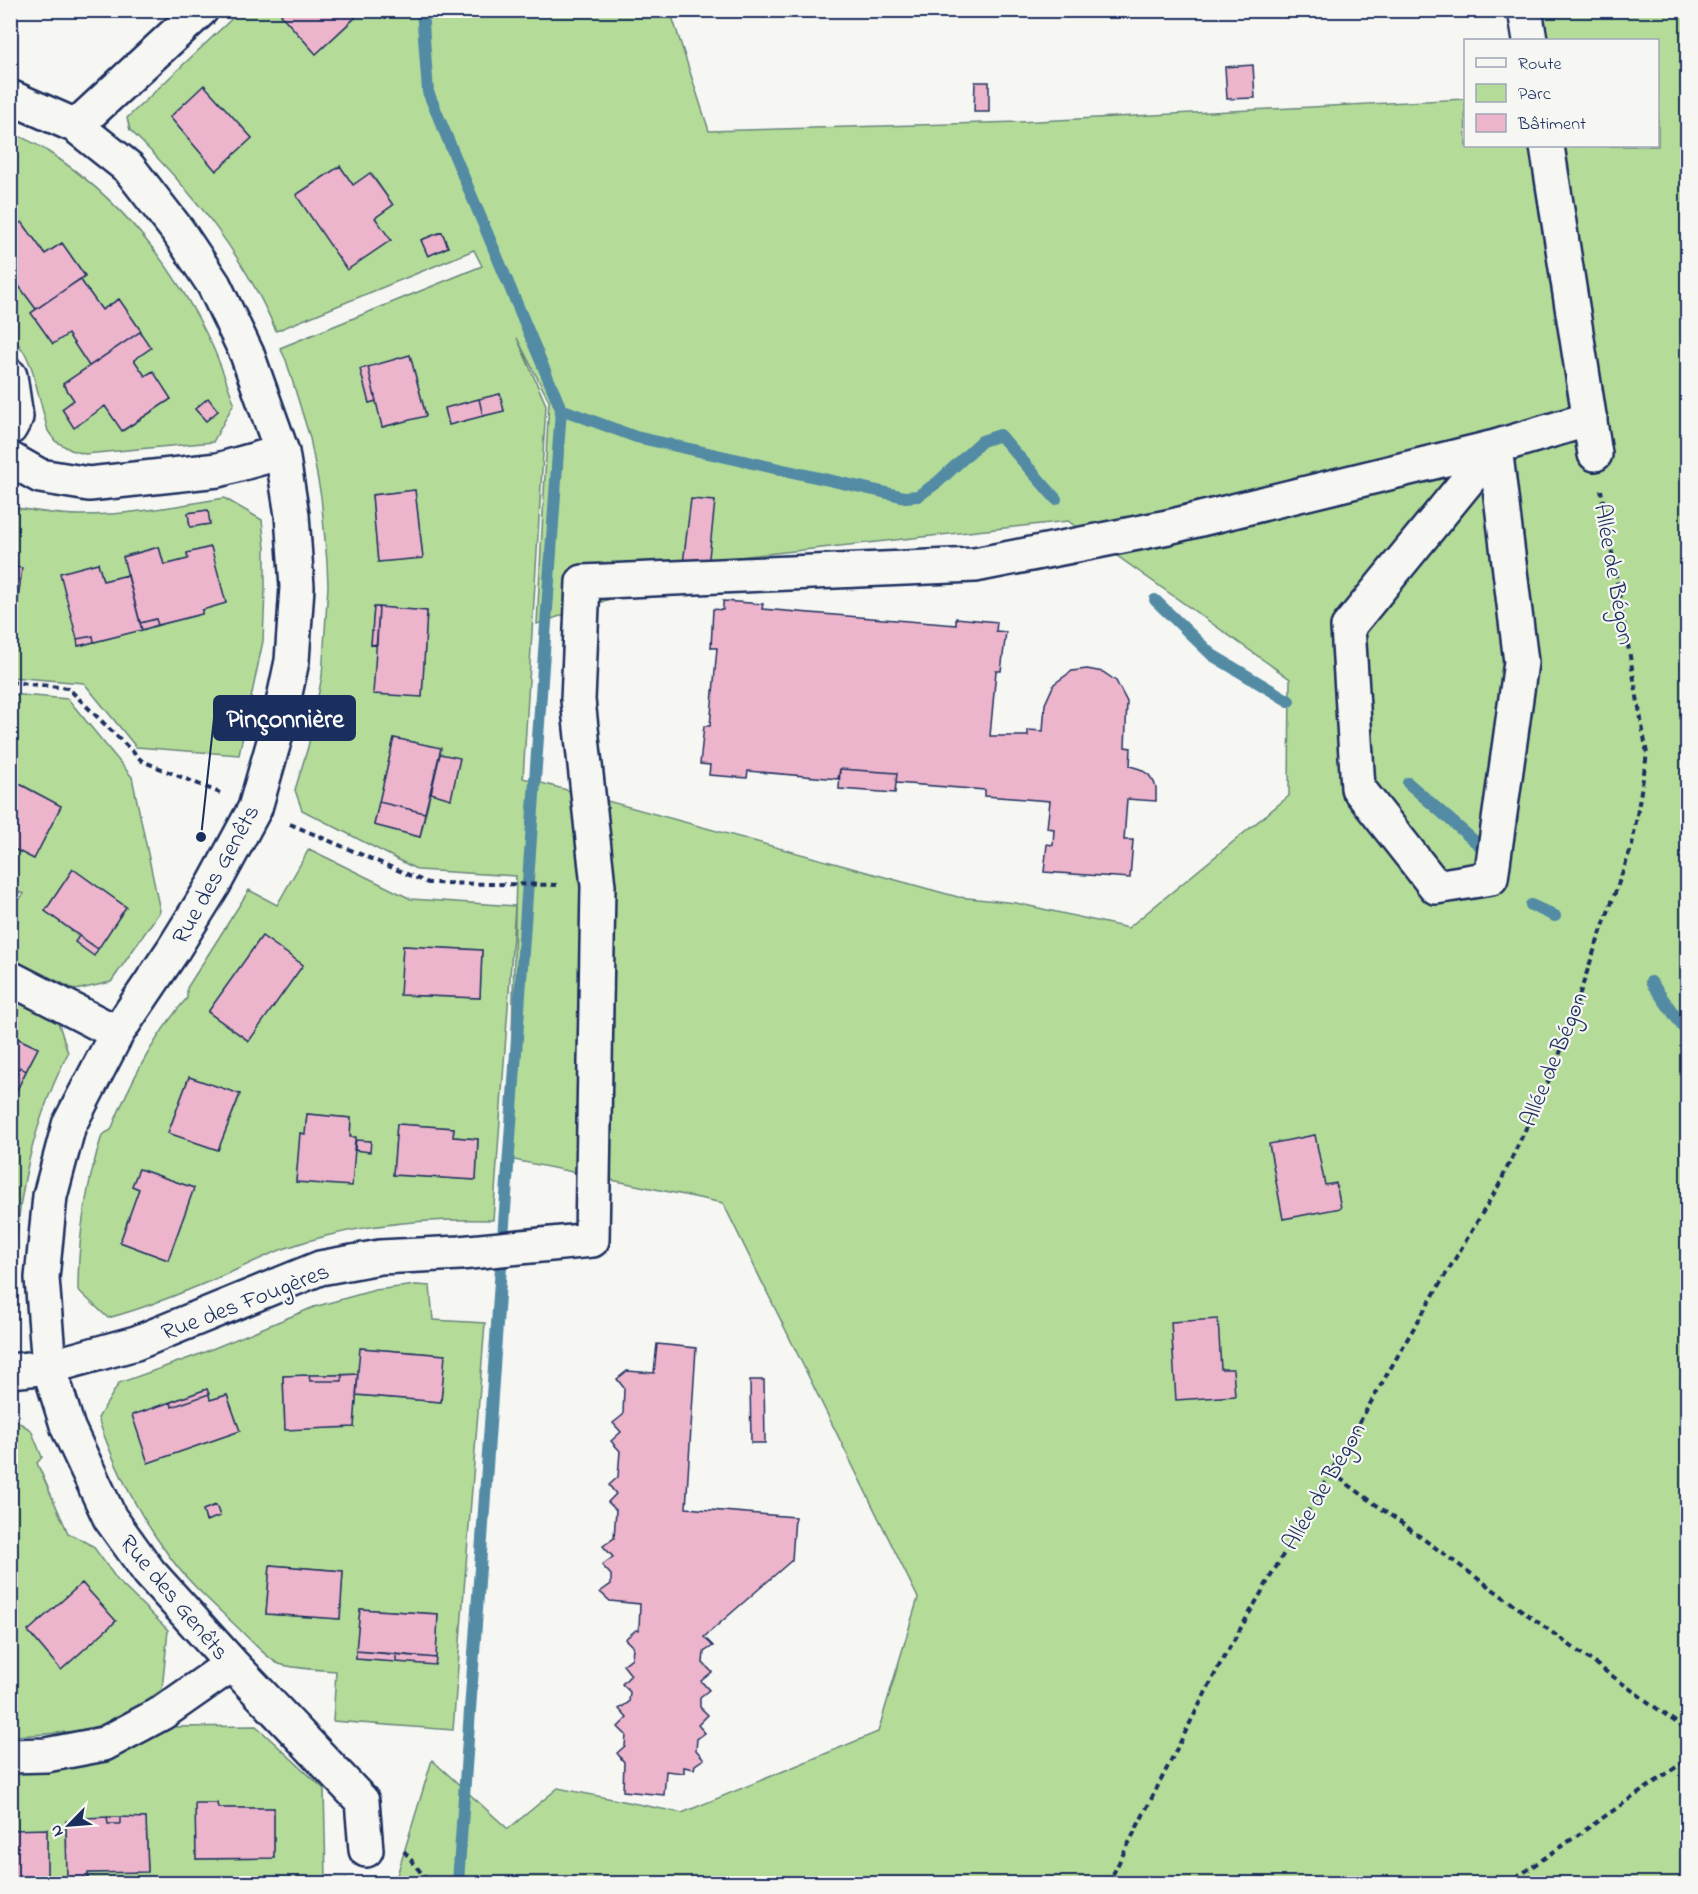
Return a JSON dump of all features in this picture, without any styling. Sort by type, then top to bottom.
[{"type":"street","points":[[76,126],[201,10]]},
{"type":"street","points":[[1525,10],[1530,39]]},
{"type":"street","name":"Rue des Genêts","points":[[10,97],[76,126],[129,168],[178,231],[214,285],[247,354],[282,452],[292,515],[297,587],[292,661],[278,731],[255,808],[214,884],[117,1033],[69,1125],[50,1196],[42,1278],[49,1367],[68,1428],[110,1518],[148,1572],[362,1801],[366,1850]]},
{"type":"street","points":[[1547,147],[1595,454]]},
{"type":"street","points":[[10,376],[16,417],[10,428]]},
{"type":"street","points":[[1495,447],[1521,662],[1491,878],[1436,887],[1358,788],[1348,627],[1495,447],[1590,419]]},
{"type":"street","name":"Rue des Fougères","points":[[10,1371],[49,1367],[136,1343],[320,1268],[380,1257],[460,1253],[592,1240],[598,886],[578,700],[584,582],[975,566],[1168,527],[1495,447]]},
{"type":"street","points":[[10,459],[40,476],[89,484],[218,470],[282,452]]},
{"type":"street","points":[[10,978],[117,1033]]},
{"type":"street","points":[[10,1756],[46,1755],[104,1744],[162,1713],[232,1664]]},
{"type":"path","name":"Allée de Bégon","points":[[1108,1884],[1219,1666],[1499,1185],[1556,1065],[1632,846],[1647,754],[1595,454]]},
{"type":"path","points":[[1331,1472],[1688,1731]]},
{"type":"path","points":[[1507,1884],[1688,1759]]},
{"type":"green space","points":[[670,10],[709,131],[1019,122],[1464,99],[1464,147],[1659,147],[1659,39],[1529,39],[1524,11],[1687,11],[1687,1883],[11,1884],[10,1881],[47,1879],[47,1830],[11,1830],[11,1772],[56,1769],[95,1762],[133,1748],[173,1727],[256,1726],[324,1789],[326,1878],[395,1882],[432,1760],[508,1829],[558,1788],[682,1813],[878,1732],[918,1598],[723,1203],[509,1159],[516,876],[418,870],[302,810],[295,790],[308,747],[322,676],[328,586],[327,562],[321,496],[310,438],[286,360],[280,348],[482,266],[474,250],[276,331],[248,275],[213,223],[173,175],[130,130],[127,118],[240,11],[285,11],[281,15],[316,54],[363,11]],"holes":[[[204,86],[252,138],[216,171],[170,117]],[[340,166],[353,185],[371,173],[393,205],[375,218],[390,240],[297,195]],[[442,232],[448,247],[428,256],[421,240]],[[517,338],[549,401],[537,624],[730,558],[1068,521],[1290,679],[1289,796],[1128,928],[1016,903],[958,897],[523,778],[546,405]],[[410,356],[426,415],[383,427],[376,401],[369,403],[361,369]],[[500,394],[504,411],[449,424],[445,408]],[[415,490],[423,557],[378,562],[372,495]],[[374,607],[427,611],[422,696],[377,644],[371,644]],[[394,738],[441,749],[420,837],[374,825]],[[217,1803],[218,1808],[274,1808],[274,1858],[196,1859]],[[85,1818],[146,1818],[148,1871],[88,1873],[88,1878],[67,1878],[66,1822],[85,1821]]]},
{"type":"green space","points":[[10,132],[43,148],[98,190],[142,236],[180,287],[211,343],[234,403],[213,442],[85,454],[71,450],[55,441],[48,431],[32,369],[26,355],[11,334],[10,279],[13,278],[36,309],[31,313],[53,344],[68,334],[89,366],[63,384],[74,400],[62,409],[74,427],[105,406],[123,431],[171,399],[153,372],[145,376],[134,360],[141,331],[119,299],[102,310],[80,279],[85,275],[62,243],[45,254],[22,222],[11,230]],"holes":[[[208,399],[218,411],[206,421],[195,409]]]},
{"type":"green space","points":[[224,498],[262,520],[265,548],[263,641],[239,755],[136,747],[84,683],[11,677],[10,623],[14,624],[22,568],[11,566],[11,507],[63,514],[98,515]],"holes":[[[207,510],[210,524],[190,527],[188,513]],[[159,547],[164,565],[188,559],[187,553],[210,547],[226,603],[202,610],[202,614],[79,646],[61,573],[98,563],[103,581],[128,575],[123,556]]]},
{"type":"green space","points":[[10,694],[68,699],[132,777],[160,911],[111,982],[76,990],[11,959],[11,909],[24,894],[11,890],[11,847],[34,859],[61,806],[11,779]],"holes":[[[73,869],[126,907],[94,955],[76,942],[79,936],[45,911]]]},
{"type":"green space","points":[[309,849],[411,899],[515,906],[493,1220],[440,1220],[388,1224],[337,1233],[280,1250],[173,1296],[108,1318],[78,1290],[84,1211],[102,1135],[111,1130],[143,1061],[163,1028],[187,998],[187,988],[249,890],[277,905]],"holes":[[[262,936],[303,965],[248,1041],[208,1012]],[[403,946],[482,950],[480,998],[401,995]],[[189,1077],[240,1095],[218,1150],[168,1132]],[[307,1114],[351,1118],[350,1137],[296,1182],[301,1133],[305,1134]],[[397,1124],[454,1128],[453,1137],[478,1139],[476,1180],[393,1175]],[[139,1169],[194,1188],[168,1260],[120,1242],[139,1189],[132,1186]]]},
{"type":"green space","points":[[11,995],[57,1018],[68,1053],[42,1115],[25,1178],[16,1243],[15,1311],[11,1316],[11,1087],[17,1090],[38,1048],[11,1035]]},
{"type":"green space","points":[[416,1285],[430,1286],[433,1320],[485,1323],[453,1730],[333,1721],[336,1671],[277,1663],[190,1581],[174,1563],[136,1505],[111,1454],[98,1418],[119,1383],[195,1356],[314,1307],[375,1290]],"holes":[[[361,1348],[444,1355],[441,1402],[356,1395],[354,1427],[285,1429],[283,1376],[358,1374]],[[207,1389],[210,1400],[227,1395],[240,1431],[148,1462],[133,1415]],[[216,1505],[220,1516],[206,1521],[203,1510]],[[270,1565],[343,1571],[340,1619],[266,1614]],[[360,1609],[438,1614],[435,1664],[356,1659]]]},
{"type":"green space","points":[[10,1417],[31,1430],[42,1457],[37,1463],[68,1533],[93,1546],[118,1581],[168,1630],[162,1690],[121,1716],[95,1727],[59,1733],[11,1736]],"holes":[[[82,1583],[115,1622],[61,1670],[28,1631]]]},
{"type":"building","points":[[285,10],[363,10],[316,54],[281,15]]},
{"type":"building","points":[[1253,65],[1255,98],[1227,99],[1225,67]]},
{"type":"building","points":[[975,82],[989,82],[989,112],[974,112]]},
{"type":"building","points":[[204,85],[252,138],[216,171],[170,117]]},
{"type":"building","points":[[340,166],[353,185],[370,173],[393,205],[375,218],[391,240],[347,270],[296,195]]},
{"type":"building","points":[[22,222],[45,254],[62,243],[85,276],[36,309],[13,278],[10,279],[10,230]]},
{"type":"building","points":[[442,232],[448,247],[428,256],[421,240]]},
{"type":"building","points":[[80,279],[102,310],[119,299],[141,331],[89,366],[68,334],[53,344],[31,313]]},
{"type":"building","points":[[140,332],[151,348],[134,360],[145,376],[153,371],[171,399],[122,431],[105,406],[74,428],[62,409],[74,400],[63,384]]},
{"type":"building","points":[[410,355],[426,416],[382,427],[368,367]]},
{"type":"building","points":[[368,367],[376,401],[369,403],[360,369]]},
{"type":"building","points":[[500,394],[504,411],[483,416],[479,399]]},
{"type":"building","points":[[208,398],[218,411],[206,421],[195,409]]},
{"type":"building","points":[[479,399],[483,416],[449,425],[445,408]]},
{"type":"building","points":[[415,490],[423,558],[378,562],[372,495]]},
{"type":"building","points":[[691,499],[715,501],[708,567],[683,564]]},
{"type":"building","points":[[208,510],[210,524],[190,527],[188,513]]},
{"type":"building","points":[[159,547],[164,565],[188,559],[187,553],[211,547],[226,603],[202,610],[202,614],[158,625],[156,619],[140,623],[123,557]]},
{"type":"building","points":[[98,563],[103,581],[128,575],[142,630],[94,642],[93,636],[77,639],[60,573]]},
{"type":"building","points":[[10,566],[22,568],[15,624],[10,623]]},
{"type":"building","points":[[723,601],[763,604],[762,609],[956,625],[956,618],[997,622],[996,631],[1006,632],[1001,671],[996,671],[990,736],[1028,736],[1028,730],[1043,731],[1045,704],[1054,684],[1072,671],[1087,669],[1103,672],[1116,681],[1127,702],[1125,747],[1131,748],[1130,766],[1149,775],[1156,788],[1156,801],[1127,799],[1124,840],[1133,840],[1130,878],[1044,872],[1047,844],[1053,845],[1054,829],[1047,828],[1050,801],[985,796],[985,790],[896,783],[897,773],[840,769],[838,779],[748,771],[747,778],[709,775],[710,765],[700,764],[704,726],[710,726],[717,648],[711,648],[713,609],[723,610]]},
{"type":"building","points":[[374,607],[379,607],[377,644],[371,645]]},
{"type":"building","points":[[379,607],[427,611],[422,697],[373,694]]},
{"type":"building","points":[[156,619],[158,625],[142,630],[140,623]]},
{"type":"building","points":[[93,636],[94,642],[78,646],[77,639]]},
{"type":"building","points":[[394,738],[441,748],[425,813],[379,802]]},
{"type":"building","points":[[440,754],[460,758],[451,799],[431,793]]},
{"type":"building","points":[[840,769],[897,773],[895,793],[839,789]]},
{"type":"building","points":[[10,779],[61,806],[34,859],[10,847]]},
{"type":"building","points":[[379,802],[425,813],[420,837],[374,825]]},
{"type":"building","points":[[73,869],[126,907],[98,949],[45,911]]},
{"type":"building","points":[[79,936],[98,949],[94,956],[75,942]]},
{"type":"building","points":[[262,936],[303,965],[249,1041],[208,1012]]},
{"type":"building","points":[[403,946],[482,950],[480,998],[400,995]]},
{"type":"building","points":[[10,1035],[38,1048],[26,1071],[20,1067],[10,1085]]},
{"type":"building","points":[[20,1067],[26,1071],[17,1090],[10,1085]]},
{"type":"building","points":[[189,1077],[240,1094],[218,1150],[168,1133]]},
{"type":"building","points":[[307,1114],[351,1118],[350,1137],[356,1137],[352,1186],[296,1182],[300,1133],[305,1134]]},
{"type":"building","points":[[397,1124],[454,1128],[453,1137],[478,1139],[476,1180],[393,1175]]},
{"type":"building","points":[[1315,1135],[1325,1185],[1336,1183],[1341,1208],[1283,1219],[1269,1144]]},
{"type":"building","points":[[355,1140],[371,1141],[370,1152],[354,1150]]},
{"type":"building","points":[[139,1169],[194,1188],[168,1260],[120,1242],[139,1189],[132,1186]]},
{"type":"building","points":[[1218,1319],[1221,1369],[1233,1369],[1235,1396],[1176,1400],[1171,1322]]},
{"type":"building","points":[[657,1344],[696,1348],[686,1508],[795,1517],[792,1560],[704,1637],[713,1646],[704,1652],[703,1663],[712,1672],[701,1681],[709,1690],[700,1697],[700,1707],[708,1715],[698,1725],[705,1733],[697,1739],[696,1750],[704,1759],[695,1765],[694,1769],[684,1767],[684,1773],[666,1771],[664,1795],[623,1791],[624,1762],[617,1753],[625,1746],[626,1735],[618,1727],[627,1718],[619,1709],[629,1702],[630,1692],[622,1684],[631,1675],[623,1665],[632,1658],[633,1647],[625,1639],[639,1630],[640,1604],[610,1601],[600,1592],[611,1584],[611,1575],[602,1565],[613,1557],[603,1546],[614,1538],[616,1510],[608,1502],[616,1494],[609,1485],[618,1477],[620,1451],[611,1441],[621,1432],[613,1423],[623,1415],[624,1388],[617,1379],[627,1371],[654,1373]]},
{"type":"building","points":[[360,1348],[445,1355],[441,1402],[356,1395]]},
{"type":"building","points":[[358,1374],[354,1427],[285,1430],[283,1376],[309,1375],[310,1381],[342,1381],[342,1375]]},
{"type":"building","points":[[309,1375],[342,1375],[342,1381],[310,1381]]},
{"type":"building","points":[[750,1380],[764,1380],[765,1443],[751,1443]]},
{"type":"building","points":[[207,1389],[209,1394],[172,1407],[171,1402]]},
{"type":"building","points":[[209,1394],[210,1400],[227,1395],[240,1431],[148,1463],[132,1415],[171,1402],[172,1407]]},
{"type":"building","points":[[216,1505],[220,1516],[206,1521],[203,1510]]},
{"type":"building","points":[[270,1565],[343,1571],[340,1619],[266,1614]]},
{"type":"building","points":[[82,1583],[116,1621],[61,1670],[28,1631]]},
{"type":"building","points":[[360,1609],[438,1614],[436,1658],[356,1651]]},
{"type":"building","points":[[356,1651],[396,1654],[396,1662],[356,1659]]},
{"type":"building","points":[[396,1654],[436,1658],[435,1665],[396,1662]]},
{"type":"building","points":[[195,1803],[217,1803],[218,1808],[274,1808],[274,1858],[196,1859]]},
{"type":"building","points":[[107,1817],[108,1824],[120,1824],[120,1817],[146,1818],[148,1872],[88,1873],[88,1878],[67,1878],[66,1821],[85,1821],[85,1818]]},
{"type":"building","points":[[107,1817],[120,1817],[120,1824],[108,1824]]},
{"type":"building","points":[[47,1829],[47,1880],[10,1881],[10,1830]]},
{"type":"waterway","points":[[422,10],[428,92],[561,409],[458,1882]]},
{"type":"waterway","points":[[561,409],[636,437],[905,497],[918,496],[938,482],[982,441],[1000,435],[1056,499]]},
{"type":"waterway","points":[[1155,600],[1212,655],[1289,701]]},
{"type":"waterway","points":[[1408,783],[1480,846]]},
{"type":"waterway","points":[[1531,905],[1555,916]]},
{"type":"waterway","points":[[1651,982],[1688,1034]]},
{"type":"place","name":"Pinçonnière","points":[[201,837]]}]
